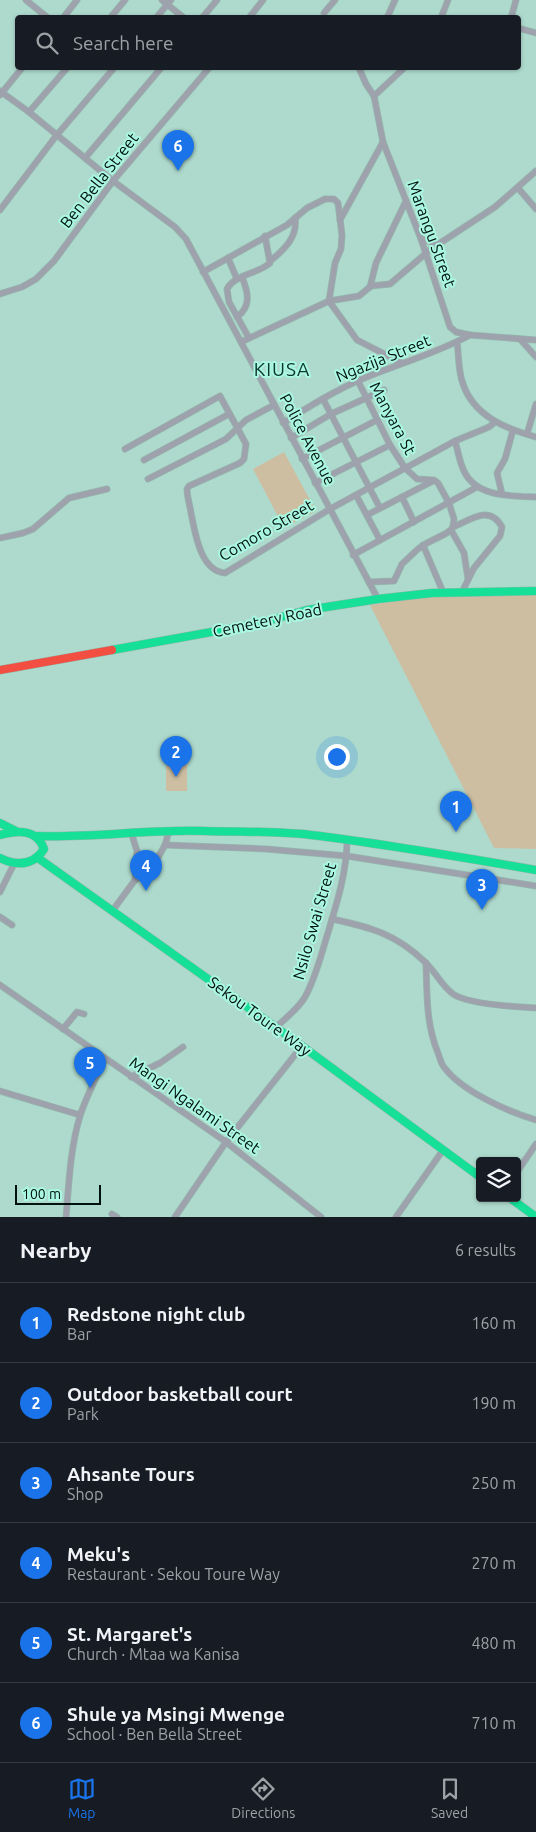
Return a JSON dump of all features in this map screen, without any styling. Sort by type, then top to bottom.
[{"type":"main road","name":"Cemetery Road","points":[[0,670],[256,624],[307,610],[378,599],[443,592],[536,591]]},
{"type":"main road","points":[[0,823],[16,831],[38,836],[64,837],[170,831],[309,835],[458,856],[536,870]]},
{"type":"main road","points":[[0,835],[16,831]]},
{"type":"main road","points":[[38,836],[44,849]]},
{"type":"main road","points":[[0,858],[14,864],[30,862],[38,858],[44,849],[64,837]]},
{"type":"main road","name":"Sekou Toure Way","points":[[38,858],[276,1027],[476,1173]]},
{"type":"main road","points":[[515,1202],[536,1217]]},
{"type":"street","points":[[26,0],[44,15]]},
{"type":"street","points":[[66,15],[78,0]]},
{"type":"street","points":[[112,15],[125,0]]},
{"type":"street","points":[[204,15],[217,0]]},
{"type":"street","points":[[251,15],[263,0]]},
{"type":"street","points":[[324,13],[335,0]]},
{"type":"street","points":[[388,15],[395,0]]},
{"type":"street","points":[[442,15],[448,0]]},
{"type":"street","points":[[512,15],[516,0]]},
{"type":"street","points":[[158,15],[166,2],[181,15]]},
{"type":"street","points":[[521,29],[536,33]]},
{"type":"street","points":[[20,70],[1,93],[29,112],[113,181]]},
{"type":"street","points":[[29,112],[65,70]]},
{"type":"street","points":[[0,210],[56,136],[112,70]]},
{"type":"street","points":[[85,158],[159,70]]},
{"type":"street","name":"Ben Bella Street","points":[[0,294],[22,287],[36,279],[54,261],[113,181],[207,70]]},
{"type":"street","name":"Marangu Street","points":[[360,70],[374,96],[383,142],[421,239],[450,327],[456,332],[470,335],[536,340]]},
{"type":"street","points":[[374,96],[402,70]]},
{"type":"street","points":[[340,220],[383,142]]},
{"type":"street","points":[[241,342],[329,300],[359,296],[370,287],[390,284],[438,244],[496,208],[536,171]]},
{"type":"street","name":"Police Avenue","points":[[113,181],[175,227],[186,238],[283,424],[378,599]]},
{"type":"street","points":[[518,188],[536,208]]},
{"type":"street","points":[[203,272],[295,218],[307,208],[330,199],[336,201],[342,235],[341,249],[336,259],[329,300],[357,340],[402,363]]},
{"type":"street","points":[[370,287],[376,263],[406,201]]},
{"type":"street","points":[[249,338],[229,302],[226,291],[230,284],[239,278],[265,267],[294,236],[296,228],[295,218]]},
{"type":"street","points":[[265,236],[270,261]]},
{"type":"street","points":[[421,239],[438,244]]},
{"type":"street","points":[[228,258],[248,299],[243,312],[237,317]]},
{"type":"street","name":"Ngazija Street","points":[[283,424],[323,399],[358,381],[458,342],[470,335]]},
{"type":"street","points":[[520,338],[536,357]]},
{"type":"street","points":[[458,342],[460,372],[467,393],[495,422],[536,437]]},
{"type":"street","name":"Manyara St","points":[[358,381],[404,468]]},
{"type":"street","points":[[291,438],[332,414],[384,390]]},
{"type":"street","points":[[125,449],[220,396],[237,429]]},
{"type":"street","points":[[323,399],[380,508]]},
{"type":"street","points":[[527,434],[536,404]]},
{"type":"street","points":[[148,479],[221,442],[229,437],[246,420],[274,405]]},
{"type":"street","points":[[144,460],[229,414]]},
{"type":"street","points":[[302,459],[378,420]]},
{"type":"street","name":"Comoro Street","points":[[237,429],[246,444],[244,459],[240,463],[189,486],[187,489],[195,535],[207,562],[214,570],[225,573],[356,494],[455,440],[495,422]]},
{"type":"street","points":[[502,494],[497,473],[507,456],[513,430]]},
{"type":"street","points":[[455,440],[464,472],[477,487],[502,494],[536,497]]},
{"type":"street","points":[[315,483],[390,444]]},
{"type":"street","points":[[404,468],[420,480],[434,480],[440,486],[449,502],[454,519],[452,528],[464,553],[468,579]]},
{"type":"street","points":[[367,515],[434,480]]},
{"type":"street","points":[[353,555],[477,487]]},
{"type":"street","points":[[0,538],[32,529],[69,498],[107,489]]},
{"type":"street","points":[[356,494],[380,540]]},
{"type":"street","points":[[402,497],[414,522]]},
{"type":"street","points":[[369,582],[394,581],[404,562],[423,546],[452,528],[484,514],[492,517],[502,527],[500,536],[485,553],[462,592]]},
{"type":"street","points":[[423,546],[443,592]]},
{"type":"street","points":[[113,910],[135,880],[151,870],[165,845],[170,831]]},
{"type":"street","points":[[132,832],[137,851],[135,880]]},
{"type":"street","name":"Nsilo Swai Street","points":[[276,1027],[297,1008],[313,982],[332,919],[347,856],[347,840]]},
{"type":"street","points":[[165,845],[266,849],[347,856],[536,886]]},
{"type":"street","points":[[0,892],[14,864]]},
{"type":"street","points":[[0,918],[12,924]]},
{"type":"street","points":[[332,919],[387,934],[406,945],[426,963],[454,995],[505,1006],[536,1008]]},
{"type":"street","points":[[426,963],[427,1011],[436,1047],[444,1067],[462,1084],[491,1102],[536,1120]]},
{"type":"street","name":"Mangi Ngalami Street","points":[[0,985],[226,1142],[321,1217]]},
{"type":"street","points":[[63,1029],[74,1014],[77,1012],[84,1014]]},
{"type":"street","points":[[175,1217],[226,1142],[302,1046]]},
{"type":"street","points":[[131,1077],[160,1063],[183,1048]]},
{"type":"street","points":[[66,1217],[73,1147],[80,1115],[105,1059]]},
{"type":"street","points":[[0,1091],[80,1115]]},
{"type":"street","points":[[521,1166],[536,1144]]},
{"type":"street","points":[[396,1217],[443,1150]]},
{"type":"shaded area","points":[[284,452],[316,511],[284,528],[253,469]]},
{"type":"shaded area","points":[[536,594],[536,849],[494,848],[370,605],[431,596]]},
{"type":"shaded area","points":[[166,764],[187,764],[187,791],[166,791]]},
{"type":"traffic: fast","points":[[112,650],[256,624],[307,610],[378,599],[432,593],[536,591]]},
{"type":"traffic: fast","points":[[0,823],[16,831]]},
{"type":"traffic: fast","points":[[38,836],[184,831],[298,834],[395,847],[536,870]]},
{"type":"traffic: fast","points":[[0,835],[13,832],[32,834],[41,842],[44,849],[35,859],[24,863],[6,861],[0,858]]},
{"type":"traffic: fast","points":[[38,858],[302,1046],[476,1174]]},
{"type":"traffic: fast","points":[[515,1202],[536,1217]]},
{"type":"traffic: jam","points":[[0,670],[112,650]]},
{"type":"place","name":"Shule ya Msingi Mwenge","points":[[178,171]]},
{"type":"place","name":"Outdoor basketball court","points":[[176,777]]},
{"type":"place","name":"Redstone night club","points":[[456,832]]},
{"type":"place","name":"Meku's","points":[[146,891]]},
{"type":"place","name":"Ahsante Tours","points":[[482,910]]},
{"type":"place","name":"St. Margaret's","points":[[90,1088]]},
{"type":"district","name":"KIUSA","points":[[282,369]]}]
